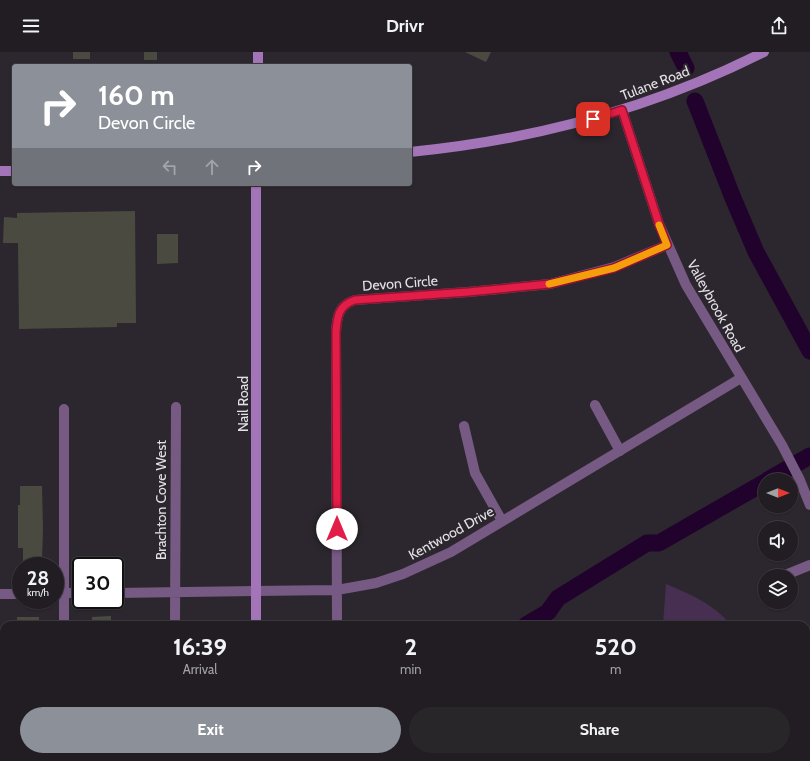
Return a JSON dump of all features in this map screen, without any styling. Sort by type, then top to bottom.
[{"type":"street","points":[[258,52],[258,64]]},
{"type":"street","name":"Tulane Road","points":[[412,152],[529,135],[622,110],[677,91],[759,53]]},
{"type":"street","name":"Valleybrook Road","points":[[622,110],[659,224],[686,285],[782,445],[799,478],[810,505]]},
{"type":"street","points":[[0,171],[12,171]]},
{"type":"street","name":"Nail Road","points":[[256,186],[256,621]]},
{"type":"street","name":"Devon Circle","points":[[337,621],[336,332],[338,315],[343,307],[355,300],[468,292],[550,284],[614,268],[667,245]]},
{"type":"street","name":"Kentwood Drive","points":[[124,593],[337,590],[376,583],[412,571],[451,552],[741,378]]},
{"type":"street","points":[[595,405],[620,450]]},
{"type":"street","name":"Brachton Cove West","points":[[175,621],[176,407]]},
{"type":"street","points":[[60,557],[64,409]]},
{"type":"street","points":[[464,426],[475,473],[502,521]]},
{"type":"street","points":[[798,570],[810,565]]},
{"type":"street","points":[[0,594],[12,594]]},
{"type":"street","points":[[62,609],[63,621]]},
{"type":"shaded area","points":[[666,584],[701,600],[728,621],[663,621]]},
{"type":"building","points":[[73,52],[90,52],[90,59],[73,59]]},
{"type":"building","points":[[144,52],[157,52],[157,60],[144,60]]},
{"type":"building","points":[[465,52],[491,52],[486,62]]},
{"type":"building","points":[[135,211],[136,323],[117,323],[117,327],[19,329],[18,243],[3,243],[4,217],[17,218],[17,213]]},
{"type":"building","points":[[157,234],[178,234],[178,263],[157,264]]},
{"type":"building","points":[[20,486],[42,486],[42,557],[23,557],[23,548],[18,548],[18,505],[20,505]]},
{"type":"building","points":[[111,616],[111,621],[92,621],[92,617]]},
{"type":"building","points":[[17,617],[39,617],[39,621],[17,621]]},
{"type":"waterway","points":[[678,52],[686,68]]},
{"type":"waterway","points":[[695,101],[756,252],[810,351]]},
{"type":"waterway","points":[[780,473],[810,456]]},
{"type":"waterway","points":[[533,621],[548,612],[558,598],[647,543],[659,543],[758,486]]},
{"type":"slow traffic","points":[[549,284],[614,268],[667,245],[659,225]]},
{"type":"route","points":[[337,529],[336,332],[338,315],[345,304],[355,300],[374,300],[533,287],[550,284],[614,268],[667,245],[622,110],[593,119]]}]
